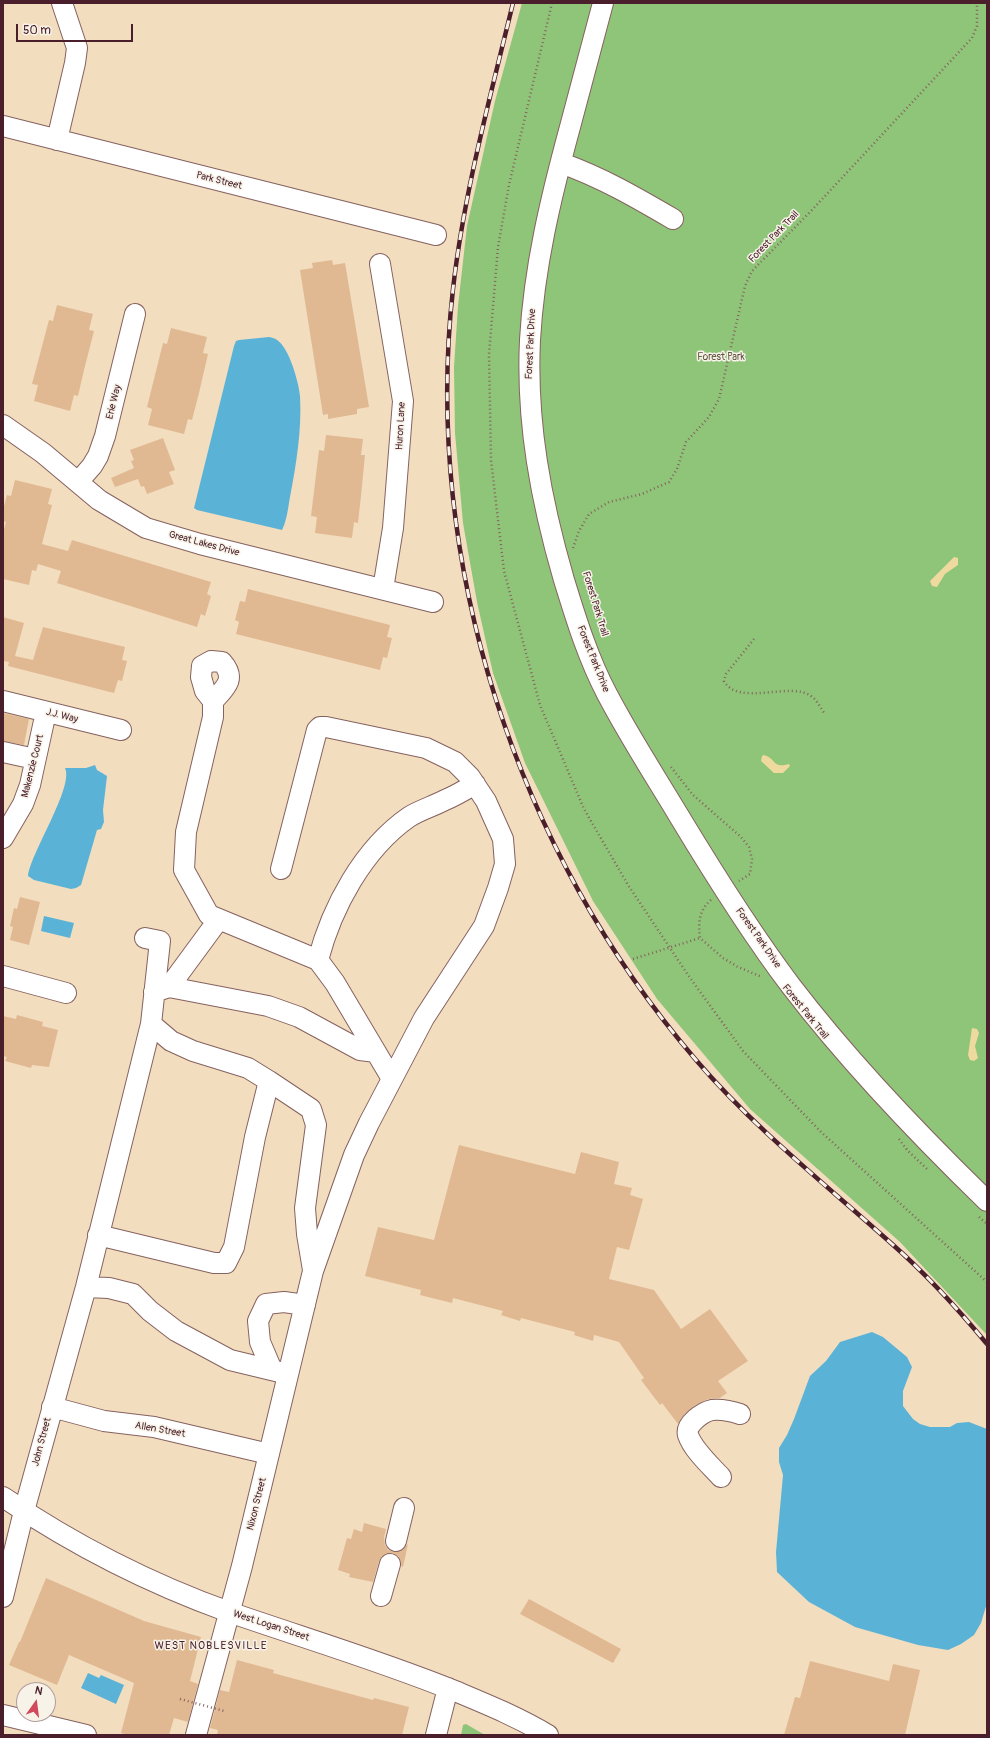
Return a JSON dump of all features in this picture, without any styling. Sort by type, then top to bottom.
[{"type":"street","points":[[57,140],[77,48],[62,3]]},
{"type":"street","name":"Forest Park Drive","points":[[603,3],[541,246],[530,339],[530,382],[534,442],[540,485],[548,522],[584,642],[606,691],[628,731],[725,890],[789,983],[856,1066],[981,1207]]},
{"type":"street","name":"Park Street","points":[[3,126],[436,235]]},
{"type":"street","points":[[561,163],[585,171],[673,219]]},
{"type":"street","name":"Huron Lane","points":[[380,264],[403,401],[393,528],[383,589]]},
{"type":"street","name":"Erie Way","points":[[78,482],[92,466],[98,456],[105,436],[134,314]]},
{"type":"street","name":"Great Lakes Drive","points":[[3,425],[43,453],[99,500],[146,528],[200,544],[433,602]]},
{"type":"street","name":"J.J. Way","points":[[3,701],[121,730]]},
{"type":"street","points":[[213,701],[214,718],[186,832],[184,870],[209,915],[318,960],[334,983],[392,1078]]},
{"type":"street","name":"Makenzie Court","points":[[3,838],[23,804],[30,785],[46,712]]},
{"type":"street","name":"Nixon Street","points":[[196,1735],[242,1566],[269,1454],[280,1372],[305,1305],[313,1272],[354,1155],[424,1018],[484,926],[505,864],[503,839],[486,801],[475,784],[455,762],[426,748],[326,726],[320,727],[317,730],[281,869]]},
{"type":"street","points":[[3,752],[35,759]]},
{"type":"street","points":[[318,960],[323,941],[343,893],[365,862],[391,832],[410,816],[447,800],[475,784]]},
{"type":"street","points":[[162,990],[219,919]]},
{"type":"street","name":"John Street","points":[[3,1597],[24,1511],[86,1287],[151,1024],[162,990],[160,941],[144,938]]},
{"type":"street","points":[[3,976],[66,993]]},
{"type":"street","points":[[162,990],[268,1006],[299,1017],[360,1050],[376,1052]]},
{"type":"street","points":[[151,1024],[170,1041],[193,1052],[248,1068],[311,1109],[316,1125],[305,1208],[307,1234],[313,1272]]},
{"type":"street","points":[[98,1235],[214,1263],[226,1263],[234,1247],[255,1137],[269,1081]]},
{"type":"street","points":[[86,1287],[109,1288],[133,1294],[150,1312],[176,1331],[230,1360],[280,1372]]},
{"type":"street","points":[[280,1372],[260,1342],[258,1321],[266,1304],[284,1302],[305,1305]]},
{"type":"street","name":"Allen Street","points":[[52,1407],[104,1421],[154,1427],[269,1454]]},
{"type":"street","points":[[721,1477],[700,1454],[688,1434],[688,1428],[692,1422],[710,1411],[729,1411],[740,1414]]},
{"type":"street","name":"West Logan Street","points":[[3,1497],[41,1523],[114,1564],[158,1584],[229,1612],[419,1676],[508,1714],[548,1735]]},
{"type":"street","points":[[396,1541],[404,1508]]},
{"type":"street","points":[[381,1596],[390,1564]]},
{"type":"street","points":[[436,1735],[448,1688]]},
{"type":"street","points":[[3,1715],[24,1727],[86,1735]]},
{"type":"path","name":"Forest Park Trail","points":[[573,554],[579,531],[589,514],[609,502],[642,494],[669,482],[677,469],[686,442],[709,417],[718,399],[745,286],[752,271],[812,210],[972,38],[977,26],[977,3]]},
{"type":"path","points":[[754,640],[726,674],[724,680],[726,685],[742,692],[805,693],[814,698],[824,713]]},
{"type":"path","points":[[671,766],[693,794],[749,846],[752,859],[750,874],[725,890],[706,905],[700,914],[698,926],[700,938],[723,958],[738,967],[765,979]]},
{"type":"path","points":[[633,958],[700,938]]},
{"type":"path","points":[[898,1139],[930,1172]]},
{"type":"path","points":[[981,1207],[987,1224]]},
{"type":"path","points":[[180,1699],[224,1711]]},
{"type":"green space","name":"Forest Park","points":[[522,3],[987,3],[987,1335],[900,1242],[750,1109],[657,999],[593,901],[525,763],[493,673],[477,602],[463,523],[455,433],[454,367],[458,306],[467,226],[495,101]]},
{"type":"green space","points":[[466,1724],[485,1735],[461,1735],[463,1725]]},
{"type":"sand","points":[[954,557],[958,558],[958,565],[945,574],[937,587],[932,586],[930,581]]},
{"type":"sand","points":[[764,755],[771,758],[777,764],[789,764],[790,766],[783,773],[774,773],[761,761],[762,756]]},
{"type":"sand","points":[[972,1028],[977,1029],[979,1033],[975,1046],[978,1058],[974,1061],[970,1060],[968,1055]]},
{"type":"water","points":[[269,337],[276,339],[286,350],[298,383],[300,396],[300,422],[296,460],[287,514],[282,530],[197,510],[194,508],[236,341]]},
{"type":"water","points":[[95,765],[97,770],[107,776],[103,810],[104,822],[101,829],[97,830],[81,885],[71,889],[34,880],[28,876],[31,865],[63,790],[66,777],[65,768],[86,768]]},
{"type":"water","points":[[44,916],[74,923],[70,938],[41,931]]},
{"type":"water","points":[[872,1332],[883,1337],[907,1357],[912,1367],[903,1391],[903,1406],[913,1419],[920,1424],[930,1427],[950,1427],[957,1423],[969,1422],[987,1429],[987,1603],[981,1623],[974,1635],[961,1644],[948,1650],[918,1645],[855,1627],[809,1602],[777,1572],[776,1552],[783,1475],[779,1462],[779,1448],[794,1419],[810,1376],[826,1361],[840,1342]]},
{"type":"water","points":[[88,1673],[99,1678],[101,1675],[124,1685],[116,1704],[81,1688]]},
{"type":"building","points":[[332,260],[333,265],[345,263],[369,407],[357,409],[357,414],[328,419],[328,414],[323,415],[300,270],[313,268],[312,263]]},
{"type":"building","points":[[57,305],[93,314],[89,330],[94,331],[78,396],[74,395],[70,411],[34,401],[38,385],[32,384],[49,320],[53,321]]},
{"type":"building","points":[[171,328],[207,337],[203,353],[208,354],[199,393],[192,420],[188,419],[184,434],[148,425],[152,409],[147,407],[163,343],[167,344]]},
{"type":"building","points":[[326,435],[363,439],[361,455],[365,455],[358,523],[354,522],[352,538],[315,533],[317,517],[311,516],[319,450],[324,451]]},
{"type":"building","points":[[163,438],[175,470],[169,472],[174,484],[147,494],[144,486],[141,487],[138,479],[115,487],[111,478],[134,468],[131,461],[134,460],[130,450]]},
{"type":"building","points":[[15,480],[52,489],[48,504],[52,505],[42,544],[68,551],[72,540],[211,582],[207,594],[211,596],[205,616],[201,614],[197,627],[57,583],[61,571],[38,564],[36,571],[32,570],[29,585],[3,579],[3,533],[6,522],[3,521],[3,510],[7,495],[11,496]]},
{"type":"building","points":[[248,589],[390,625],[387,637],[392,638],[387,658],[383,657],[380,670],[236,634],[239,622],[235,620],[240,601],[245,602]]},
{"type":"building","points":[[3,617],[24,623],[15,656],[33,660],[43,627],[125,647],[122,660],[127,661],[122,681],[118,680],[114,693],[8,666],[9,662],[3,661]]},
{"type":"building","points":[[3,713],[29,719],[24,745],[3,741]]},
{"type":"building","points":[[20,897],[40,902],[29,945],[10,940],[13,927],[10,926],[14,908],[17,909]]},
{"type":"building","points":[[17,1015],[43,1022],[42,1026],[58,1030],[49,1067],[32,1065],[31,1068],[5,1061],[7,1057],[3,1056],[3,1016],[16,1019]]},
{"type":"building","points":[[459,1145],[575,1174],[581,1152],[619,1162],[614,1184],[632,1188],[630,1195],[643,1199],[629,1250],[617,1247],[609,1279],[654,1290],[681,1329],[710,1309],[748,1361],[718,1381],[727,1393],[720,1398],[708,1399],[694,1406],[684,1415],[678,1424],[662,1403],[660,1405],[641,1380],[644,1378],[619,1342],[594,1335],[593,1341],[574,1335],[575,1332],[521,1318],[520,1321],[501,1315],[503,1311],[453,1298],[452,1303],[420,1295],[421,1290],[365,1276],[378,1227],[434,1240]]},
{"type":"building","points":[[364,1523],[386,1529],[384,1538],[385,1545],[388,1550],[400,1552],[408,1544],[403,1567],[401,1566],[401,1561],[398,1556],[393,1553],[387,1553],[382,1556],[379,1561],[373,1582],[349,1577],[350,1574],[338,1570],[347,1538],[351,1539],[354,1529],[362,1532]]},
{"type":"building","points":[[46,1578],[144,1621],[201,1637],[190,1681],[198,1684],[188,1722],[174,1718],[169,1735],[128,1735],[121,1733],[134,1683],[69,1655],[57,1685],[56,1682],[50,1682],[9,1665]]},
{"type":"building","points":[[529,1599],[621,1649],[613,1663],[520,1614]]},
{"type":"building","points":[[237,1660],[274,1670],[273,1673],[373,1700],[374,1698],[409,1707],[402,1735],[217,1735],[218,1730],[210,1728],[220,1690],[229,1692]]},
{"type":"building","points":[[810,1661],[889,1681],[893,1664],[920,1670],[905,1735],[784,1735],[795,1697],[800,1698]]},
{"type":"railway","points":[[513,3],[478,145],[464,217],[453,289],[447,392],[453,495],[469,598],[496,699],[532,797],[578,890],[633,978],[696,1060],[718,1085],[766,1132],[917,1267],[987,1344]]},
{"type":"district","name":"WEST NOBLESVILLE","points":[[211,1646]]}]
